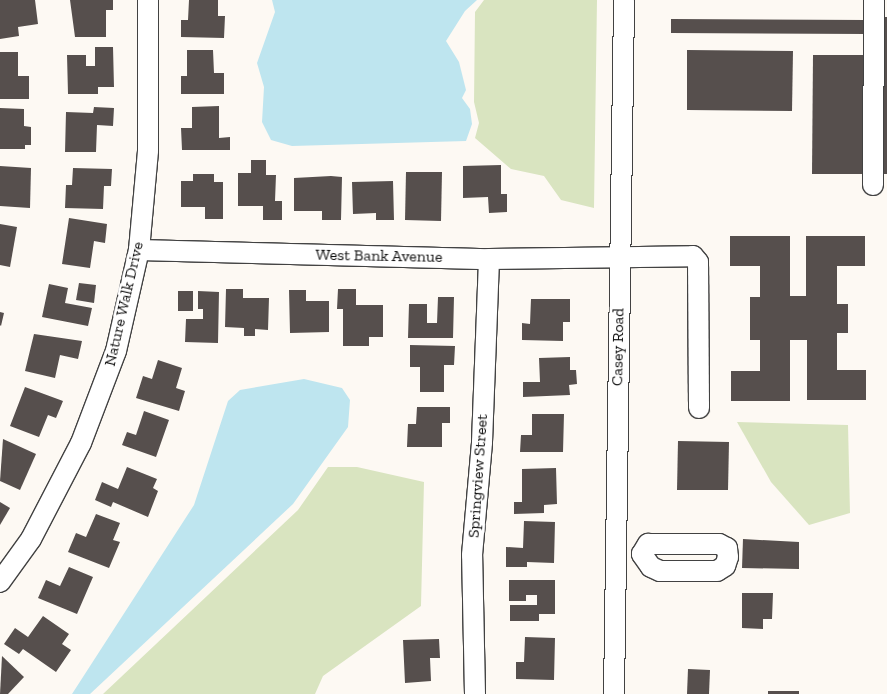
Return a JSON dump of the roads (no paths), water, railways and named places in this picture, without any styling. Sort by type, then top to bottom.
[{"type":"street","name":"Nature Walk Drive","points":[[0,582],[30,539],[81,443],[116,351],[139,250],[148,151],[148,0]]},
{"type":"street","name":"Casey Road","points":[[614,694],[618,258],[624,0]]},
{"type":"street","points":[[873,185],[874,0]]},
{"type":"street","name":"West Bank Avenue","points":[[139,250],[489,259],[693,256],[698,262],[699,408]]},
{"type":"street","name":"Springview Street","points":[[475,694],[472,555],[482,442],[489,259]]},
{"type":"street","points":[[648,544],[719,544],[727,548],[728,557],[725,566],[717,571],[660,571],[651,567],[642,554],[648,544]]},
{"type":"street","points":[[615,553],[642,554]]},
{"type":"water","points":[[272,0],[477,0],[465,11],[446,41],[459,62],[466,90],[462,98],[470,109],[472,124],[466,141],[292,146],[271,140],[262,122],[264,87],[257,63],[275,12]]},
{"type":"water","points":[[304,379],[342,388],[350,400],[348,427],[293,504],[90,694],[72,694],[194,505],[228,401],[240,390]]}]
